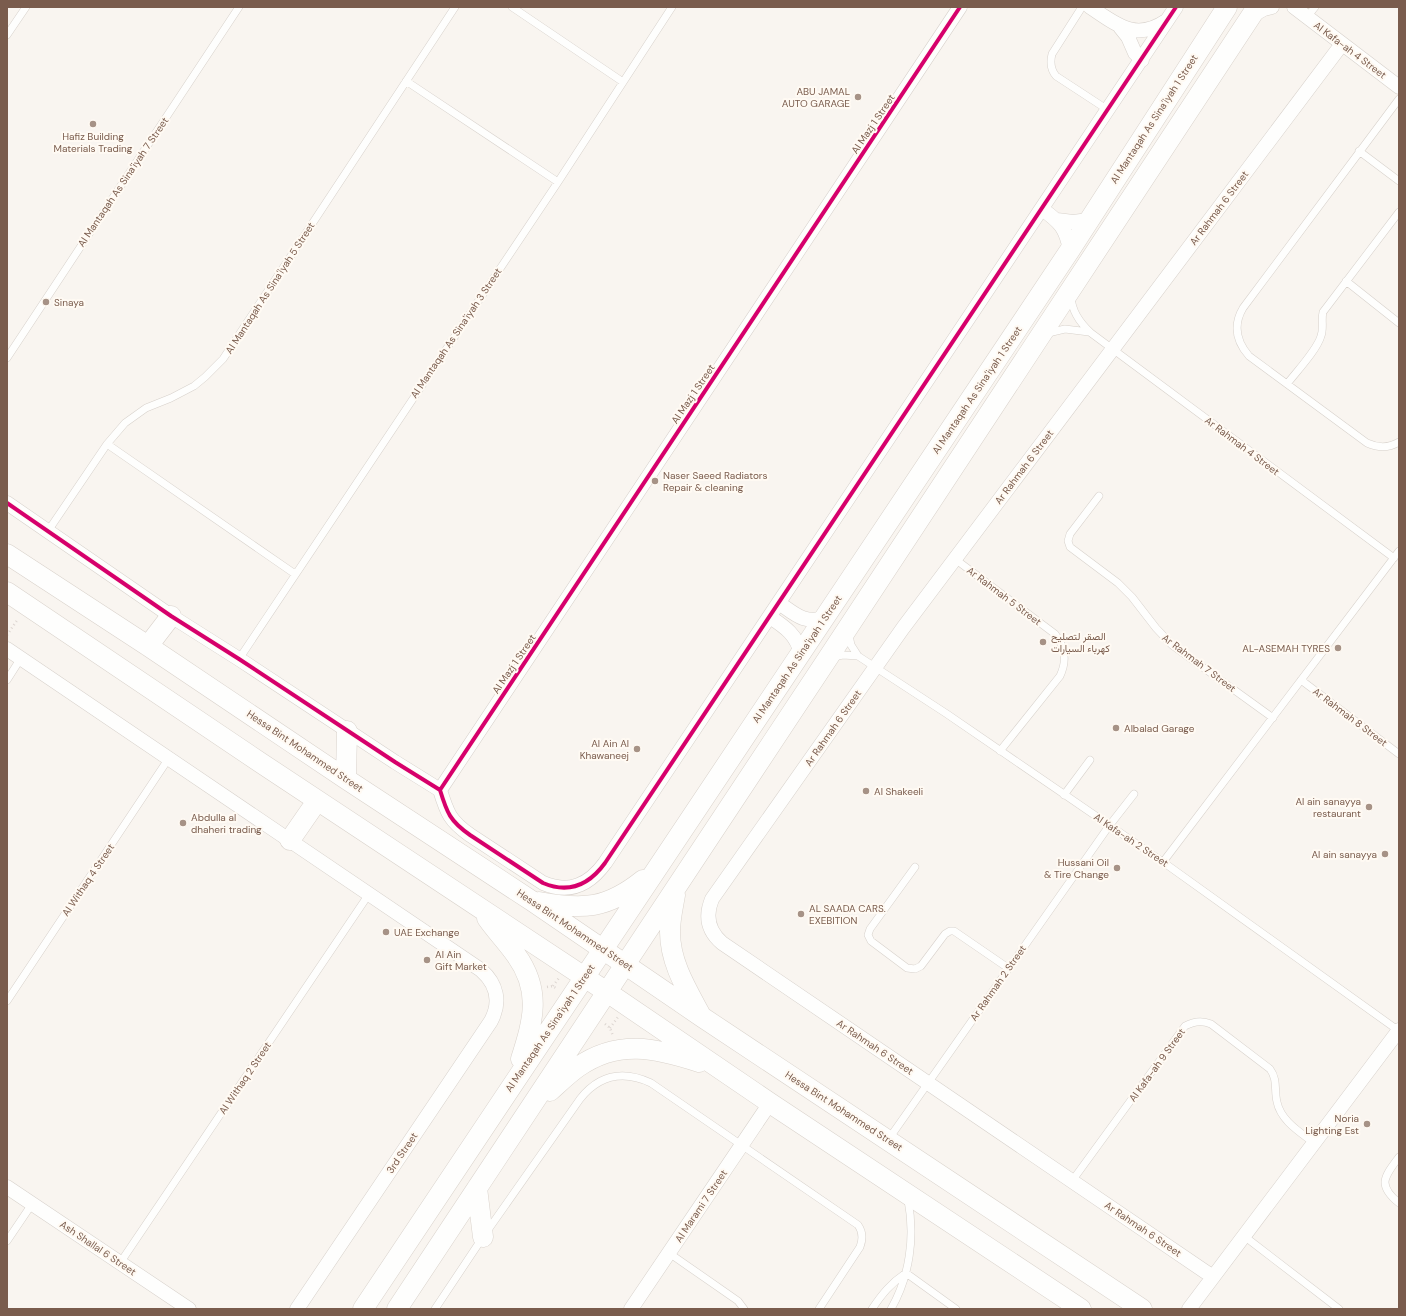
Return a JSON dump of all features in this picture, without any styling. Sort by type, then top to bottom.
[{"type":"main road","name":"Al Mantaqah As Sina'iyah 1 Street","points":[[363,1309],[1070,250],[1227,7]]},
{"type":"main road","points":[[397,1309],[1254,12]]},
{"type":"main road","points":[[907,494],[903,516],[906,524],[913,529]]},
{"type":"main road","name":"Hessa Bint Mohammed Street","points":[[7,554],[148,646],[346,779],[532,900],[702,1017],[1142,1309]]},
{"type":"main road","points":[[7,592],[317,801],[584,976],[722,1071],[1081,1309]]},
{"type":"main road","points":[[148,646],[170,616]]},
{"type":"main road","points":[[346,779],[347,731]]},
{"type":"main road","points":[[290,840],[317,801]]},
{"type":"main road","points":[[532,900],[574,907],[598,904],[619,898],[656,870]]},
{"type":"main road","points":[[676,887],[671,920],[671,946],[677,970],[702,1017]]},
{"type":"main road","points":[[480,908],[499,935],[516,955],[531,990],[533,1009],[531,1029],[516,1079]]},
{"type":"main road","points":[[529,1110],[576,1068],[596,1056],[618,1050],[630,1048],[652,1049],[676,1055],[722,1071]]},
{"type":"main road","points":[[477,1188],[483,1237]]},
{"type":"street","name":"Al Mazj 1 Street","points":[[440,790],[960,7]]},
{"type":"street","points":[[1090,7],[1120,27],[1128,30],[1144,31],[1152,29],[1167,21]]},
{"type":"street","points":[[7,503],[170,616],[239,659],[347,731],[440,790],[450,817],[470,835],[543,883],[550,886],[566,888],[581,884],[595,876],[605,863],[1176,7]]},
{"type":"street","points":[[1254,12],[1272,7]]},
{"type":"street","name":"Al Kafa-ah 4 Street","points":[[1284,7],[1304,11],[1342,44],[1399,87]]},
{"type":"street","points":[[1120,27],[1135,53],[1142,60]]},
{"type":"street","name":"Ar Rahmah 6 Street","points":[[1213,1277],[722,944],[716,938],[709,923],[708,915],[712,899],[876,667],[1112,349],[1342,44]]},
{"type":"street","points":[[1042,209],[1057,220],[1066,234],[1070,250]]},
{"type":"street","points":[[1057,220],[1073,222],[1089,220]]},
{"type":"street","points":[[779,603],[804,619],[811,620],[825,618]]},
{"type":"street","points":[[770,617],[794,636],[800,654]]},
{"type":"street","points":[[7,649],[369,894]]},
{"type":"street","name":"3rd Street","points":[[297,1309],[491,1021],[497,1004],[496,993],[491,980],[481,970],[369,894]]},
{"type":"street","points":[[1189,1309],[1399,1030]]},
{"type":"street","name":"Al Marami 7 Street","points":[[631,1309],[770,1103]]},
{"type":"street","name":"Ash Shallal 6 Street","points":[[7,1187],[189,1309]]},
{"type":"lane","points":[[7,35],[26,7]]},
{"type":"lane","name":"Al Mantaqah As Sina'iyah 7 Street","points":[[7,358],[239,7]]},
{"type":"lane","name":"Al Mantaqah As Sina'iyah 5 Street","points":[[48,531],[115,433],[135,415],[146,408],[171,398],[194,386],[205,378],[223,358],[455,7]]},
{"type":"lane","points":[[512,7],[623,82]]},
{"type":"lane","name":"Al Mantaqah As Sina'iyah 3 Street","points":[[239,659],[558,182],[672,7]]},
{"type":"lane","points":[[1082,7],[1052,54],[1051,69],[1056,76],[1108,110]]},
{"type":"lane","points":[[406,81],[558,182]]},
{"type":"lane","points":[[1399,99],[1243,308],[1237,321],[1237,335],[1243,350],[1249,356],[1367,443],[1379,446],[1391,446],[1399,442]]},
{"type":"lane","points":[[1359,151],[1399,181]]},
{"type":"lane","points":[[1287,384],[1319,342],[1322,332],[1321,322],[1323,312],[1399,212]]},
{"type":"lane","points":[[1346,282],[1399,323]]},
{"type":"lane","name":"Ar Rahmah 4 Street","points":[[1070,291],[1074,310],[1078,319],[1091,333],[1394,558]]},
{"type":"lane","name":"Ar Rahmah 4 Street","points":[[1041,335],[1066,329],[1091,333]]},
{"type":"lane","points":[[107,444],[295,574]]},
{"type":"lane","name":"Ar Rahmah 7 Street","points":[[1099,496],[1070,534],[1068,541],[1070,547],[1118,583],[1132,597],[1156,628],[1172,644],[1273,718]]},
{"type":"lane","points":[[1163,862],[1399,551]]},
{"type":"lane","name":"Ar Rahmah 5 Street","points":[[955,559],[1055,634],[1064,650],[1065,664],[1060,676],[1000,751]]},
{"type":"lane","points":[[849,627],[849,639],[851,646],[858,656]]},
{"type":"lane","points":[[828,658],[843,655],[858,656]]},
{"type":"lane","name":"Al Kafa-ah 2 Street","points":[[858,656],[1163,862],[1399,1030]]},
{"type":"lane","points":[[7,680],[21,658]]},
{"type":"lane","name":"Ar Rahmah 8 Street","points":[[1302,680],[1399,754]]},
{"type":"lane","name":"Al Withaq 4 Street","points":[[7,1001],[169,758]]},
{"type":"lane","points":[[1064,795],[1090,760]]},
{"type":"lane","name":"Ar Rahmah 2 Street","points":[[888,1140],[1008,968],[1109,826],[1134,794]]},
{"type":"lane","points":[[915,867],[870,929],[868,935],[871,941],[907,968],[915,969],[922,966],[947,932],[954,931],[1008,968]]},
{"type":"lane","name":"Al Withaq 2 Street","points":[[120,1263],[369,894]]},
{"type":"lane","name":"Al Kafa-ah 9 Street","points":[[1072,1181],[1185,1026],[1199,1021],[1211,1024],[1270,1070],[1275,1079],[1276,1098],[1280,1112],[1284,1118],[1314,1144]]},
{"type":"lane","points":[[435,1309],[483,1237],[580,1099],[590,1087],[604,1079],[624,1076],[643,1080],[742,1145],[858,1225],[862,1236],[860,1247],[819,1309]]},
{"type":"lane","points":[[1399,1157],[1388,1171],[1384,1182],[1388,1193],[1399,1202]]},
{"type":"lane","points":[[892,1309],[906,1273],[910,1252],[911,1222],[907,1193]]},
{"type":"lane","points":[[7,1241],[32,1204]]},
{"type":"lane","points":[[1244,1236],[1339,1309]]},
{"type":"lane","points":[[669,1253],[738,1302],[744,1309]]},
{"type":"lane","points":[[872,1309],[885,1290],[906,1273]]},
{"type":"lane","points":[[906,1273],[956,1309]]},
{"type":"cycle path","points":[[440,790],[960,7]]},
{"type":"cycle path","points":[[7,503],[171,616],[440,790],[450,816],[470,835],[543,883],[561,888],[578,885],[592,877],[605,863],[1176,7]]},
{"type":"place","name":"ABU JAMAL AUTO GARAGE","points":[[858,97]]},
{"type":"place","name":"Hafiz Building Materials Trading","points":[[93,124]]},
{"type":"place","name":"Sinaya","points":[[46,302]]},
{"type":"place","name":"Naser Saeed Radiators Repair & cleaning","points":[[655,481]]},
{"type":"place","name":"الصقر لتصليح كهرباء السيارات","points":[[1043,642]]},
{"type":"place","name":"AL-ASEMAH TYRES","points":[[1338,648]]},
{"type":"place","name":"Albalad Garage","points":[[1116,728]]},
{"type":"place","name":"Al Ain Al Khawaneej","points":[[637,749]]},
{"type":"place","name":"Al Shakeeli","points":[[866,791]]},
{"type":"place","name":"Al ain sanayya restaurant","points":[[1369,807]]},
{"type":"place","name":"Abdulla al dhaheri trading","points":[[183,823]]},
{"type":"place","name":"Al ain sanayya","points":[[1385,854]]},
{"type":"place","name":"Hussani Oil & Tire Change","points":[[1117,868]]},
{"type":"place","name":"AL SAADA CARS. EXEBITION","points":[[801,914]]},
{"type":"place","name":"UAE Exchange","points":[[386,932]]},
{"type":"place","name":"Al Ain Gift Market","points":[[427,960]]},
{"type":"place","name":"Noria Lighting Est","points":[[1367,1124]]}]
